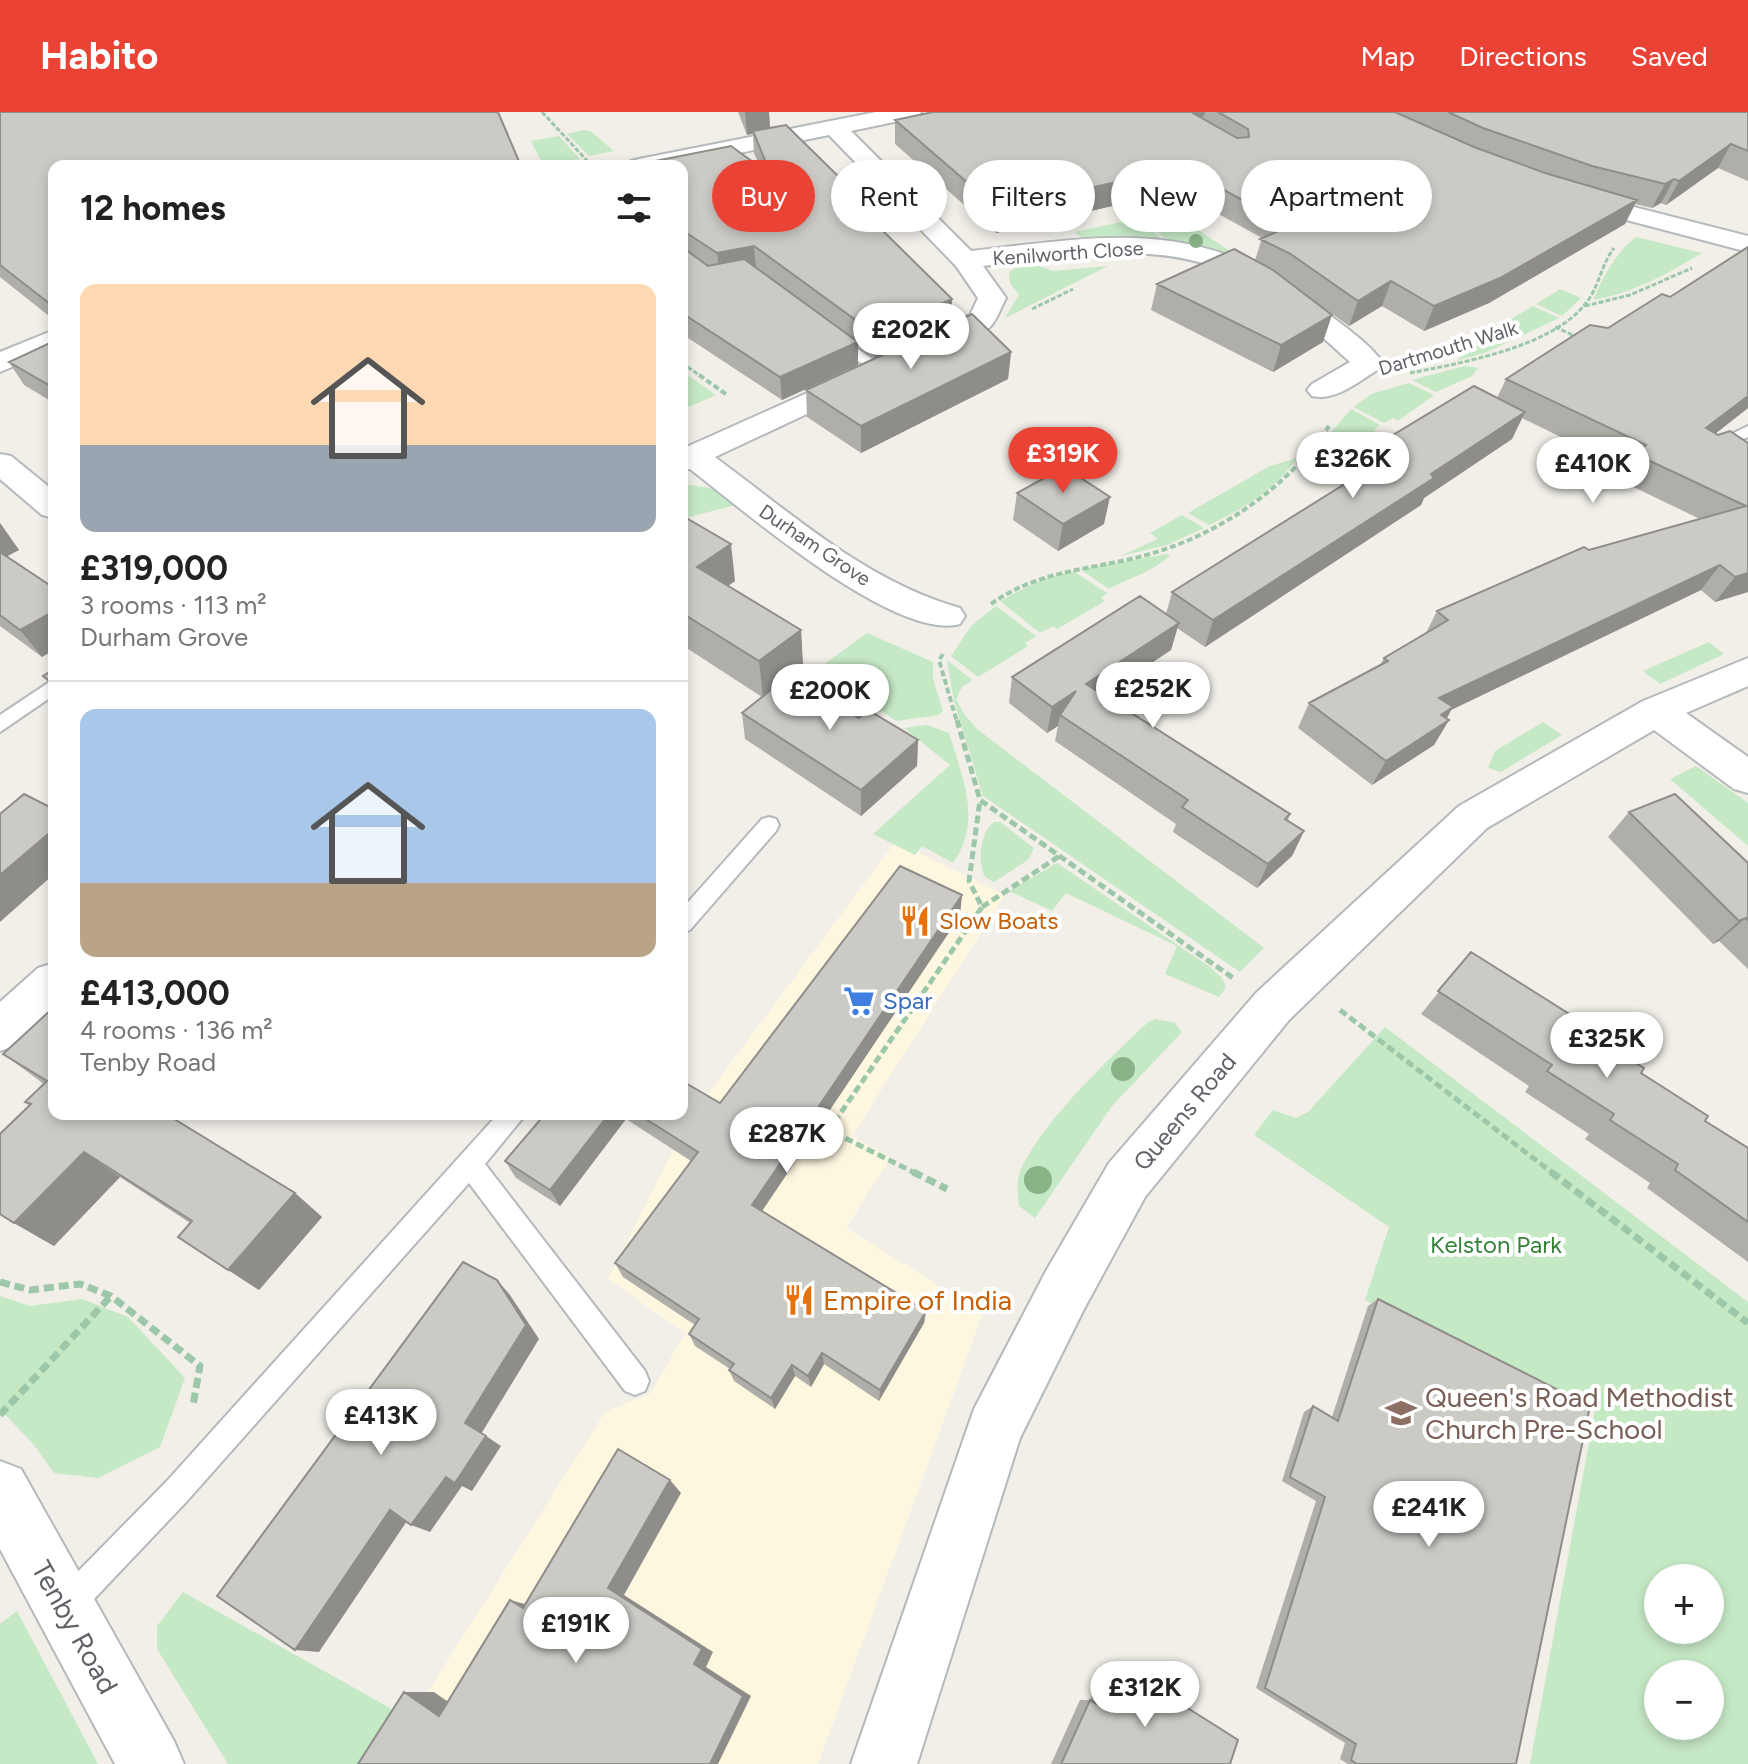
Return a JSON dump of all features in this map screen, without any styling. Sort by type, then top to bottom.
[{"type":"street","points":[[669,160],[905,112]]},
{"type":"street","points":[[688,458],[953,336],[981,320],[992,298],[965,260],[834,127]]},
{"type":"street","points":[[1554,193],[1743,243]]},
{"type":"street","name":"Kenilworth Close","points":[[965,260],[1085,248],[1166,249],[1197,254],[1245,270],[1301,304],[1369,363],[1322,390]]},
{"type":"street","points":[[0,363],[48,341]]},
{"type":"street","name":"Durham Grove","points":[[688,458],[846,571],[930,614],[947,633]]},
{"type":"street","points":[[0,463],[48,503]]},
{"type":"street","name":"Queens Road","points":[[884,1764],[994,1429],[1051,1317],[1127,1180],[1287,993],[1473,817],[1656,711],[1748,671]]},
{"type":"street","points":[[1656,711],[1748,778]]},
{"type":"street","points":[[0,1031],[48,987]]},
{"type":"street","name":"Tenby Road","points":[[0,1490],[151,1764]]},
{"type":"lane","points":[[828,332],[879,370]]},
{"type":"lane","points":[[1700,453],[1748,431]]},
{"type":"lane","points":[[0,725],[48,690]]},
{"type":"lane","points":[[688,917],[769,825]]},
{"type":"lane","points":[[64,1607],[177,1491],[509,1120]]},
{"type":"lane","points":[[470,1164],[635,1381]]},
{"type":"path","points":[[542,112],[586,160]]},
{"type":"path","name":"Dartmouth Walk","points":[[1584,306],[1611,250],[1652,221]]},
{"type":"path","points":[[953,336],[988,331],[1166,249],[1152,232]]},
{"type":"path","name":"Dartmouth Walk","points":[[1398,375],[1464,362],[1554,327],[1584,306],[1630,295],[1667,281],[1743,243]]},
{"type":"path","points":[[1554,327],[1582,340]]},
{"type":"path","points":[[688,367],[766,422]]},
{"type":"path","points":[[982,611],[1002,595],[1050,572],[1137,558],[1182,542],[1256,504],[1294,471],[1331,421]]},
{"type":"path","points":[[947,633],[939,660],[980,800],[969,881],[982,907]]},
{"type":"path","points":[[980,800],[1061,855],[1287,993],[1748,1323]]},
{"type":"path","points":[[947,1189],[829,1130],[982,907],[1061,855]]},
{"type":"path","points":[[0,1282],[30,1290],[80,1284],[111,1296],[200,1366],[177,1491]]},
{"type":"path","points":[[0,1415],[111,1296]]},
{"type":"shaded area","points":[[896,841],[1005,895],[852,1136],[891,1158],[846,1228],[983,1313],[818,1764],[382,1764],[605,1412],[651,1393],[685,1333],[608,1279],[689,1119]]},
{"type":"green space","points":[[584,130],[592,132],[614,151],[589,156],[567,134]]},
{"type":"green space","points":[[559,136],[580,159],[540,160],[531,141]]},
{"type":"green space","points":[[1111,224],[1111,232],[1154,232],[1163,240],[1083,239],[1075,232],[1095,232],[1095,228]]},
{"type":"green space","points":[[1157,232],[1201,232],[1234,254],[1200,248],[1166,239]]},
{"type":"green space","points":[[1636,237],[1702,253],[1636,288],[1593,300],[1610,266]]},
{"type":"green space","points":[[1026,262],[1054,271],[1108,266],[1005,318],[1019,295],[1010,283],[1009,272]]},
{"type":"green space","points":[[1560,289],[1581,298],[1562,316],[1536,304]]},
{"type":"green space","points":[[1533,306],[1559,318],[1487,352],[1456,361],[1494,334],[1491,331]]},
{"type":"green space","points":[[1465,366],[1478,368],[1472,376],[1436,392],[1412,380]]},
{"type":"green space","points":[[688,375],[716,395],[688,407]]},
{"type":"green space","points":[[1409,383],[1434,395],[1398,421],[1393,418],[1384,423],[1354,407],[1371,394]]},
{"type":"green space","points":[[1351,409],[1380,425],[1374,430],[1378,433],[1343,455],[1322,443]]},
{"type":"green space","points":[[1297,458],[1268,489],[1222,519],[1209,525],[1188,513],[1270,466]]},
{"type":"green space","points":[[688,485],[717,489],[735,505],[688,517]]},
{"type":"green space","points":[[1182,515],[1204,528],[1167,545],[1120,556],[1158,539],[1150,533]]},
{"type":"green space","points":[[1167,554],[1170,556],[1156,566],[1109,589],[1080,569]]},
{"type":"green space","points":[[1073,571],[1107,593],[1101,598],[1105,601],[1057,629],[1053,626],[1040,633],[1000,601],[1043,579]]},
{"type":"green space","points":[[996,606],[1036,636],[1025,643],[1028,646],[978,677],[951,656],[971,626]]},
{"type":"green space","points":[[867,633],[933,662],[933,679],[943,711],[939,715],[896,721],[819,668]]},
{"type":"green space","points":[[1709,642],[1724,654],[1660,684],[1643,671]]},
{"type":"green space","points":[[947,660],[972,680],[962,687],[956,699],[977,729],[1264,948],[1240,972],[983,796],[954,701]]},
{"type":"green space","points":[[1543,722],[1562,735],[1501,772],[1488,768],[1495,751]]},
{"type":"green space","points":[[927,725],[949,733],[964,782],[967,831],[953,863],[922,846],[915,855],[873,834],[950,765],[904,728]]},
{"type":"green space","points":[[1696,766],[1748,803],[1748,846],[1670,779]]},
{"type":"green space","points":[[994,822],[1000,822],[1034,848],[1028,860],[994,882],[985,877],[981,856],[983,840]]},
{"type":"green space","points":[[1057,863],[1210,967],[1222,978],[1226,987],[1219,997],[1165,974],[1177,946],[1066,893],[1052,911],[1009,891]]},
{"type":"green space","points":[[1156,1019],[1175,1023],[1182,1032],[1112,1106],[1035,1218],[1019,1206],[1018,1179],[1028,1156],[1076,1094],[1148,1022]]},
{"type":"green space","name":"Kelston Park","points":[[1385,1027],[1748,1302],[1748,1764],[1530,1764],[1595,1410],[1365,1300],[1389,1227],[1254,1135],[1273,1110],[1296,1118],[1308,1112]]},
{"type":"green space","points":[[0,1296],[30,1306],[82,1299],[128,1317],[185,1378],[160,1447],[98,1478],[54,1473],[34,1445],[0,1409]]},
{"type":"green space","points":[[183,1592],[406,1717],[374,1764],[228,1764],[157,1649],[157,1626]]},
{"type":"green space","points":[[17,1611],[98,1764],[0,1764],[0,1624]]},
{"type":"building","points":[[0,112],[498,112],[518,160],[48,160],[48,302],[0,265]]},
{"type":"building","points":[[933,112],[1191,112],[1237,138],[1249,137],[1248,129],[1218,112],[1395,112],[1474,147],[1545,173],[1637,200],[1500,278],[1434,306],[1391,281],[1358,301],[1289,253],[1260,239],[1276,232],[1432,232],[1432,160],[1241,160],[1241,199],[1225,190],[1225,160],[1111,160],[1111,183],[1095,187],[1095,160],[963,160],[963,179],[947,165],[947,160],[941,160],[895,120]]},
{"type":"building","points":[[1448,112],[1748,112],[1748,151],[1731,144],[1679,181],[1674,179],[1665,184],[1592,166],[1483,128]]},
{"type":"building","points":[[786,125],[831,169],[831,232],[884,232],[952,299],[875,334],[754,246],[717,253],[688,234],[688,160],[660,160],[731,146],[750,160],[712,160],[712,232],[815,232],[815,160],[765,160],[753,131]]},
{"type":"building","points":[[1748,247],[1748,396],[1706,428],[1718,435],[1730,431],[1748,443],[1748,573],[1735,577],[1720,565],[1439,698],[1453,707],[1441,715],[1449,720],[1386,761],[1309,703],[1388,661],[1384,658],[1448,620],[1437,611],[1584,547],[1589,550],[1746,506],[1635,454],[1646,445],[1506,379],[1590,325],[1608,328],[1662,294],[1670,297]]},
{"type":"building","points":[[1234,249],[1273,270],[1332,315],[1281,345],[1157,284]]},
{"type":"building","points":[[688,251],[708,266],[744,259],[858,342],[780,377],[688,317]]},
{"type":"building","points":[[972,314],[1011,352],[861,426],[806,390]]},
{"type":"building","points":[[48,344],[48,385],[9,362]]},
{"type":"building","points":[[1474,386],[1525,412],[1431,474],[1434,478],[1213,620],[1172,592],[1367,470],[1359,465],[1368,460],[1360,455]]},
{"type":"building","points":[[1064,467],[1110,497],[1063,524],[1017,493]]},
{"type":"building","points":[[688,519],[731,544],[697,567],[801,630],[759,661],[688,617]]},
{"type":"building","points":[[0,552],[48,584],[48,614],[20,630],[0,615]]},
{"type":"building","points":[[1140,596],[1179,623],[1086,684],[1290,814],[1285,819],[1304,831],[1268,864],[1182,807],[1188,800],[1060,715],[1076,691],[1052,707],[1012,677]]},
{"type":"building","points":[[790,675],[859,718],[868,710],[918,740],[861,790],[742,713]]},
{"type":"building","points":[[24,794],[48,806],[48,834],[0,875],[0,814]]},
{"type":"building","points":[[1675,794],[1748,863],[1748,920],[1739,921],[1629,812]]},
{"type":"building","points":[[900,866],[962,895],[752,1205],[926,1311],[880,1390],[822,1353],[808,1376],[792,1365],[771,1398],[729,1370],[734,1364],[689,1334],[699,1319],[615,1263],[698,1152],[647,1120],[688,1120],[688,1084],[720,1103]]},
{"type":"building","points":[[1471,952],[1582,1022],[1578,1027],[1644,1068],[1641,1073],[1708,1116],[1705,1121],[1748,1148],[1748,1222],[1675,1170],[1678,1164],[1610,1120],[1614,1114],[1547,1071],[1552,1065],[1438,991]]},
{"type":"building","points":[[48,1013],[48,1120],[176,1120],[295,1193],[228,1270],[178,1237],[192,1221],[84,1152],[14,1223],[0,1214],[0,1134],[31,1104],[25,1102],[47,1081],[3,1054]]},
{"type":"building","points":[[540,1120],[604,1120],[550,1190],[505,1161]]},
{"type":"building","points":[[463,1262],[497,1280],[526,1325],[465,1423],[486,1436],[455,1483],[446,1477],[411,1525],[390,1510],[295,1650],[217,1596]]},
{"type":"building","points":[[1378,1299],[1590,1406],[1516,1764],[1357,1764],[1351,1760],[1356,1744],[1265,1688],[1325,1497],[1290,1477],[1313,1406],[1338,1421]]},
{"type":"building","points":[[618,1449],[670,1480],[608,1588],[702,1649],[694,1664],[743,1696],[710,1764],[358,1764],[404,1692],[439,1716],[510,1600],[523,1608]]},
{"type":"building","points":[[1115,1662],[1238,1740],[1230,1764],[1061,1764],[1090,1700],[1098,1705]]},
{"type":"place","name":"Slow Boats","points":[[915,921]]},
{"type":"place","name":"Spar","points":[[859,1001]]},
{"type":"place","name":"Empire of India","points":[[799,1300]]},
{"type":"place","name":"Queen's Road Methodist Church Pre-School","points":[[1401,1413]]}]
